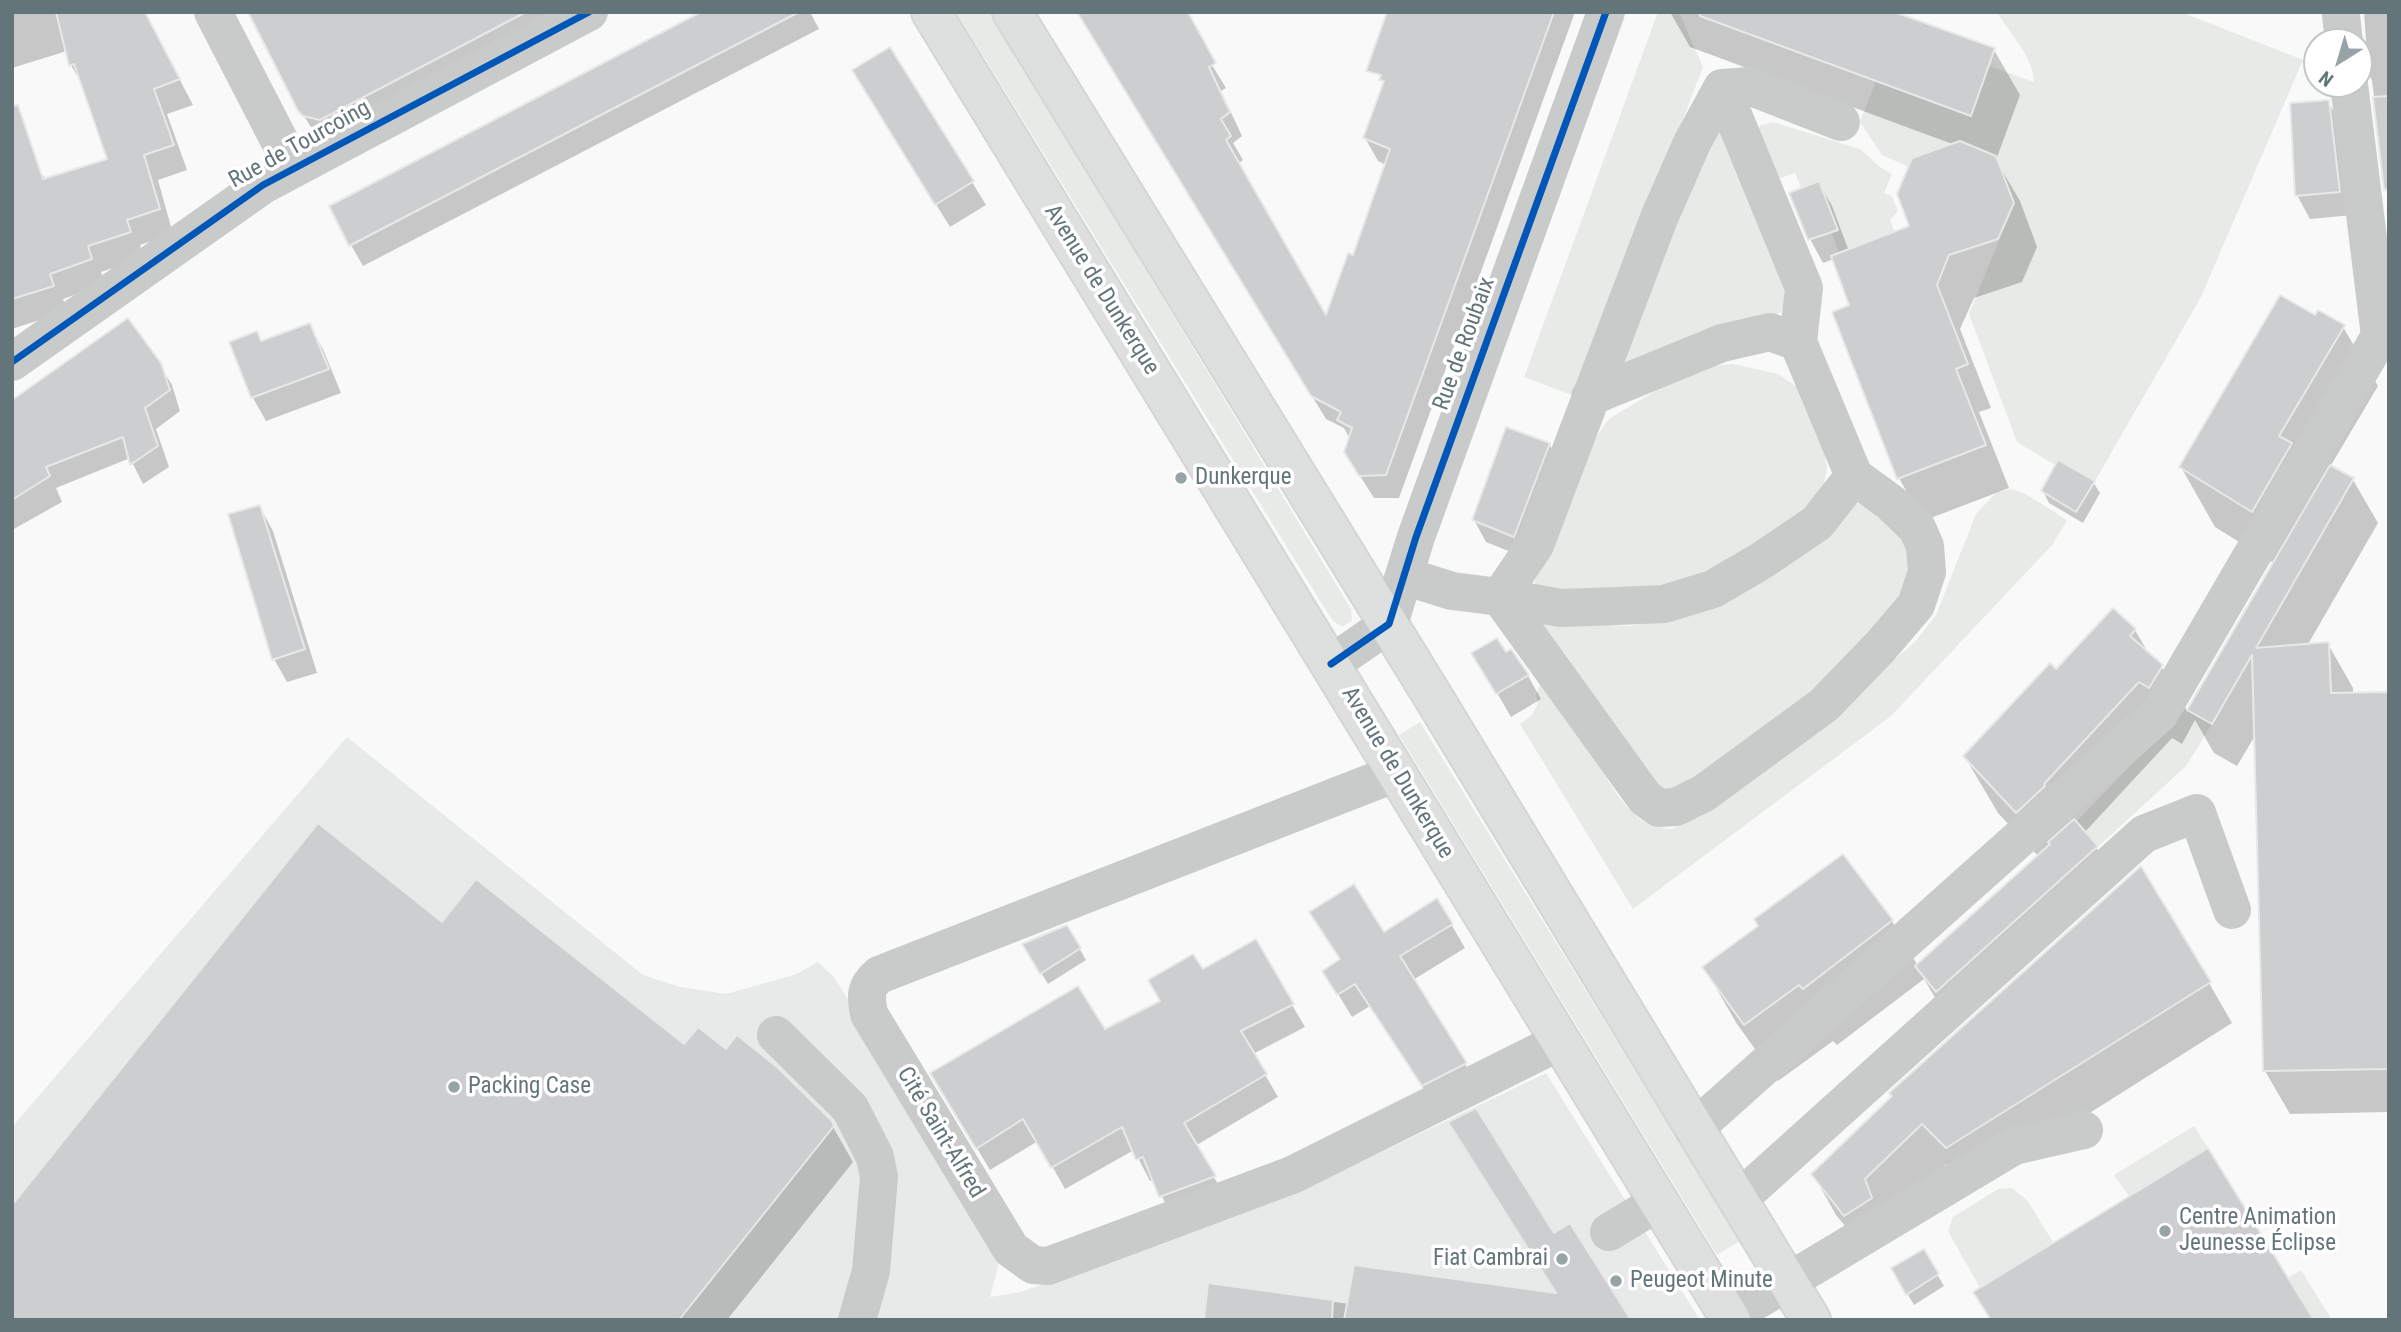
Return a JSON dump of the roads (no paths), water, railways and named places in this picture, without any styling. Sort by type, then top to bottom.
[{"type":"main road","name":"Avenue de Dunkerque","points":[[930,12],[1730,1318]]},
{"type":"main road","points":[[1012,12],[1389,624],[1811,1320]]},
{"type":"street","points":[[213,12],[293,167]]},
{"type":"street","name":"Rue de Tourcoing","points":[[12,362],[238,201],[293,167],[589,12]]},
{"type":"street","name":"Rue de Roubaix","points":[[1389,624],[1606,12]]},
{"type":"street","points":[[1722,88],[1749,86],[1841,122]]},
{"type":"street","points":[[1500,597],[1535,545],[1659,218],[1692,143],[1722,88]]},
{"type":"street","points":[[1500,597],[1645,798],[1659,807],[1676,807],[1704,793],[1824,705],[1916,605],[1927,572],[1925,546],[1917,528],[1891,503],[1854,476],[1798,342],[1804,288],[1722,88]]},
{"type":"street","points":[[1695,1129],[2160,713],[2380,336],[2351,98]]},
{"type":"street","points":[[1590,397],[1722,343],[1770,332],[1798,342]]},
{"type":"street","points":[[1404,576],[1452,591],[1561,608],[1664,604],[1713,589],[1761,561],[1816,523],[1854,476]]},
{"type":"street","points":[[1331,664],[1389,624]]},
{"type":"street","name":"Cité Saint-Alfred","points":[[1396,773],[879,975],[869,984],[866,999],[869,1014],[1011,1249],[1033,1265],[1048,1266],[1292,1174],[1559,1042]]},
{"type":"street","points":[[1738,1200],[2144,834],[2197,813],[2232,910]]},
{"type":"street","points":[[776,1035],[850,1108],[875,1157],[879,1177],[872,1271],[857,1320]]},
{"type":"street","points":[[1730,1318],[2014,1146],[2084,1130]]},
{"type":"street","points":[[1609,1231],[1658,1202]]},
{"type":"place","name":"Dunkerque","points":[[1181,478]]},
{"type":"place","name":"Packing Case","points":[[454,1087]]},
{"type":"place","name":"Centre Animation Jeunesse Éclipse","points":[[2165,1231]]},
{"type":"place","name":"Fiat Cambrai","points":[[1562,1259]]},
{"type":"place","name":"Peugeot Minute","points":[[1616,1281]]}]
